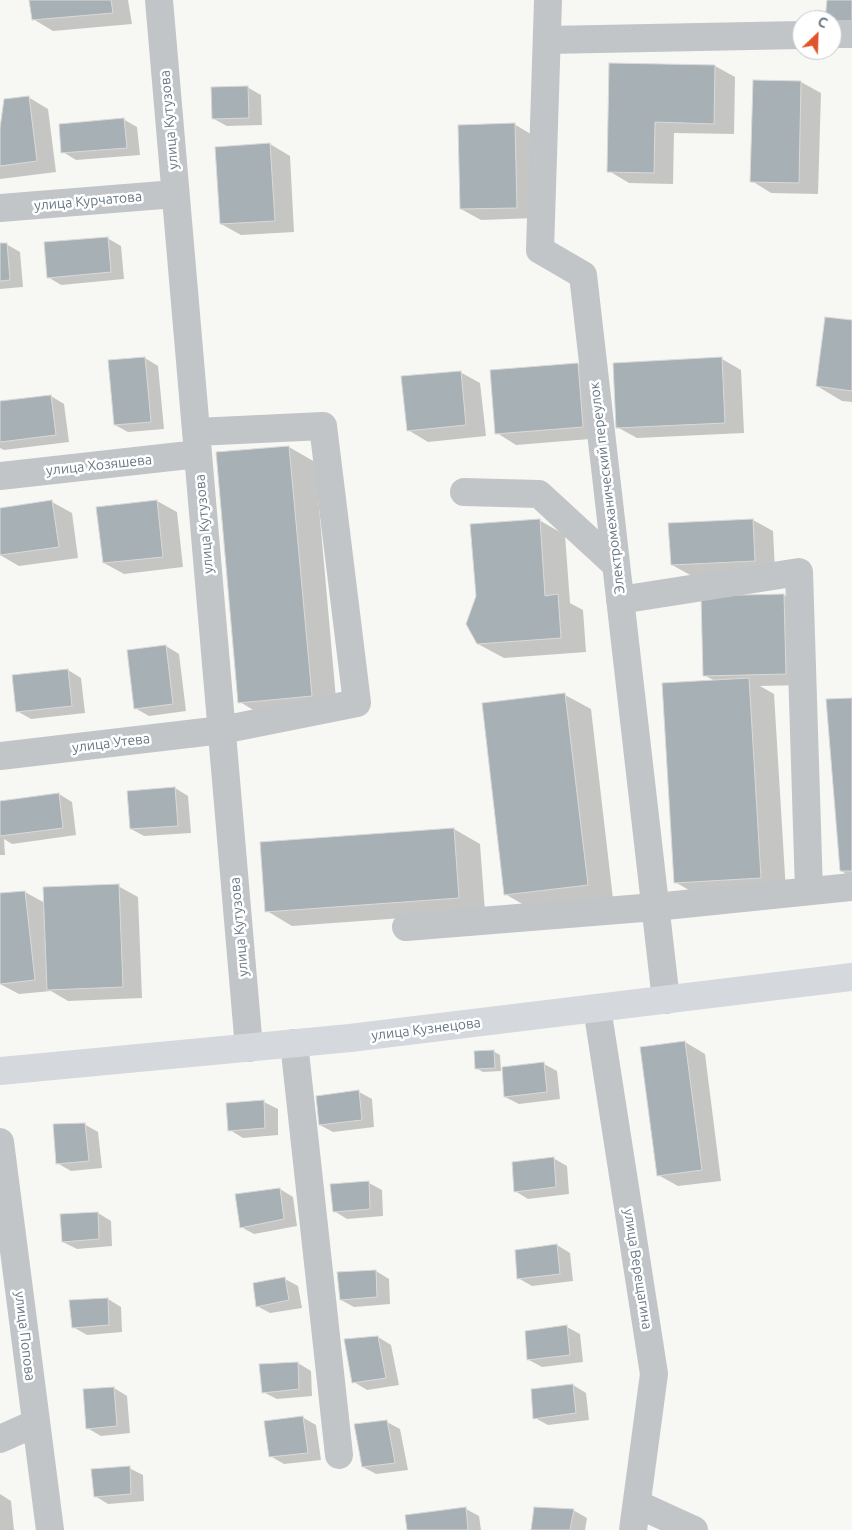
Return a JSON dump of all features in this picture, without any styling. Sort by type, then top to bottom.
[{"type":"main road","name":"улица Кузнецова","points":[[0,1071],[249,1048],[852,978]]},
{"type":"street","name":"улица Кутузова","points":[[159,0],[249,1048]]},
{"type":"street","name":"Электромеханический переулок","points":[[548,0],[540,250],[583,275],[666,1000]]},
{"type":"street","points":[[547,40],[792,35]]},
{"type":"street","name":"улица Курчатова","points":[[0,208],[175,194]]},
{"type":"street","name":"улица Хозяшева","points":[[0,476],[197,443],[323,426],[357,703],[222,730]]},
{"type":"street","points":[[464,492],[539,494],[616,565]]},
{"type":"street","points":[[620,600],[799,572],[809,891]]},
{"type":"street","name":"улица Утева","points":[[0,756],[222,730]]},
{"type":"street","points":[[406,927],[655,907],[852,887]]},
{"type":"street","name":"улица Верещагина","points":[[597,1008],[654,1374],[635,1517]]},
{"type":"street","points":[[294,1043],[339,1455]]},
{"type":"street","name":"улица Попова","points":[[0,1142],[50,1530]]},
{"type":"street","points":[[0,1439],[36,1423]]},
{"type":"street","points":[[635,1517],[694,1530]]},
{"type":"building","points":[[29,0],[111,0],[113,13],[32,20]]},
{"type":"building","points":[[827,0],[852,0],[852,27],[842,26],[842,10],[826,10]]},
{"type":"building","points":[[609,63],[715,65],[714,124],[655,122],[654,173],[607,172]]},
{"type":"building","points":[[753,80],[801,81],[799,183],[750,182]]},
{"type":"building","points":[[248,86],[249,118],[212,119],[211,87]]},
{"type":"building","points":[[29,96],[37,161],[0,166],[0,128],[4,99]]},
{"type":"building","points":[[124,118],[127,148],[61,153],[59,124]]},
{"type":"building","points":[[515,123],[517,208],[460,209],[458,125]]},
{"type":"building","points":[[270,143],[275,221],[220,224],[215,147]]},
{"type":"building","points":[[108,237],[111,272],[47,278],[44,242]]},
{"type":"building","points":[[0,243],[7,243],[10,280],[0,281]]},
{"type":"building","points":[[825,317],[852,320],[852,391],[816,386]]},
{"type":"building","points":[[145,357],[151,422],[114,425],[108,360]]},
{"type":"building","points":[[722,357],[725,423],[616,428],[613,363]]},
{"type":"building","points":[[578,363],[583,427],[495,434],[490,370]]},
{"type":"building","points":[[461,371],[466,425],[407,431],[401,376]]},
{"type":"building","points":[[51,395],[56,435],[0,442],[0,401]]},
{"type":"building","points":[[289,446],[312,696],[238,703],[216,452]]},
{"type":"building","points":[[52,500],[59,547],[0,555],[0,508]]},
{"type":"building","points":[[157,500],[163,557],[103,563],[96,507]]},
{"type":"building","points":[[540,519],[545,596],[558,594],[561,638],[477,644],[466,624],[476,596],[470,524]]},
{"type":"building","points":[[753,519],[755,561],[671,565],[668,523]]},
{"type":"building","points":[[784,594],[786,674],[703,676],[701,596]]},
{"type":"building","points":[[166,645],[173,704],[134,709],[127,650]]},
{"type":"building","points":[[68,669],[72,706],[16,712],[12,675]]},
{"type":"building","points":[[749,678],[761,878],[674,883],[662,683]]},
{"type":"building","points":[[565,693],[588,885],[504,895],[482,703]]},
{"type":"building","points":[[852,698],[852,871],[840,871],[826,699]]},
{"type":"building","points":[[175,787],[178,826],[130,829],[127,791]]},
{"type":"building","points":[[59,793],[63,828],[0,836],[0,801]]},
{"type":"building","points":[[454,828],[459,898],[265,912],[260,842]]},
{"type":"building","points":[[119,884],[123,987],[47,990],[43,887]]},
{"type":"building","points":[[25,891],[35,980],[0,984],[0,893]]},
{"type":"building","points":[[685,1041],[702,1170],[657,1176],[640,1047]]},
{"type":"building","points":[[494,1050],[495,1068],[475,1069],[474,1051]]},
{"type":"building","points":[[544,1062],[547,1092],[504,1097],[502,1067]]},
{"type":"building","points":[[359,1090],[362,1120],[319,1125],[316,1096]]},
{"type":"building","points":[[264,1100],[265,1128],[228,1131],[226,1103]]},
{"type":"building","points":[[85,1123],[89,1161],[56,1164],[53,1124]]},
{"type":"building","points":[[554,1157],[556,1187],[514,1192],[512,1162]]},
{"type":"building","points":[[369,1181],[370,1209],[333,1212],[330,1184]]},
{"type":"building","points":[[280,1188],[284,1219],[240,1228],[235,1194]]},
{"type":"building","points":[[98,1212],[99,1239],[62,1242],[60,1214]]},
{"type":"building","points":[[557,1244],[560,1274],[517,1279],[515,1250]]},
{"type":"building","points":[[376,1270],[377,1297],[340,1300],[337,1272]]},
{"type":"building","points":[[285,1277],[289,1300],[256,1307],[253,1283]]},
{"type":"building","points":[[108,1298],[109,1325],[72,1328],[69,1300]]},
{"type":"building","points":[[567,1325],[570,1355],[527,1360],[525,1331]]},
{"type":"building","points":[[378,1336],[386,1378],[352,1383],[344,1339]]},
{"type":"building","points":[[298,1362],[299,1389],[262,1393],[259,1364]]},
{"type":"building","points":[[573,1384],[576,1413],[533,1419],[531,1389]]},
{"type":"building","points":[[114,1387],[117,1426],[86,1429],[83,1389]]},
{"type":"building","points":[[303,1416],[308,1453],[269,1457],[264,1421]]},
{"type":"building","points":[[387,1420],[395,1463],[362,1467],[354,1424]]},
{"type":"building","points":[[130,1466],[131,1494],[94,1497],[91,1469]]},
{"type":"building","points":[[466,1507],[468,1530],[407,1530],[405,1515]]},
{"type":"building","points":[[534,1507],[574,1509],[570,1530],[531,1530]]}]
